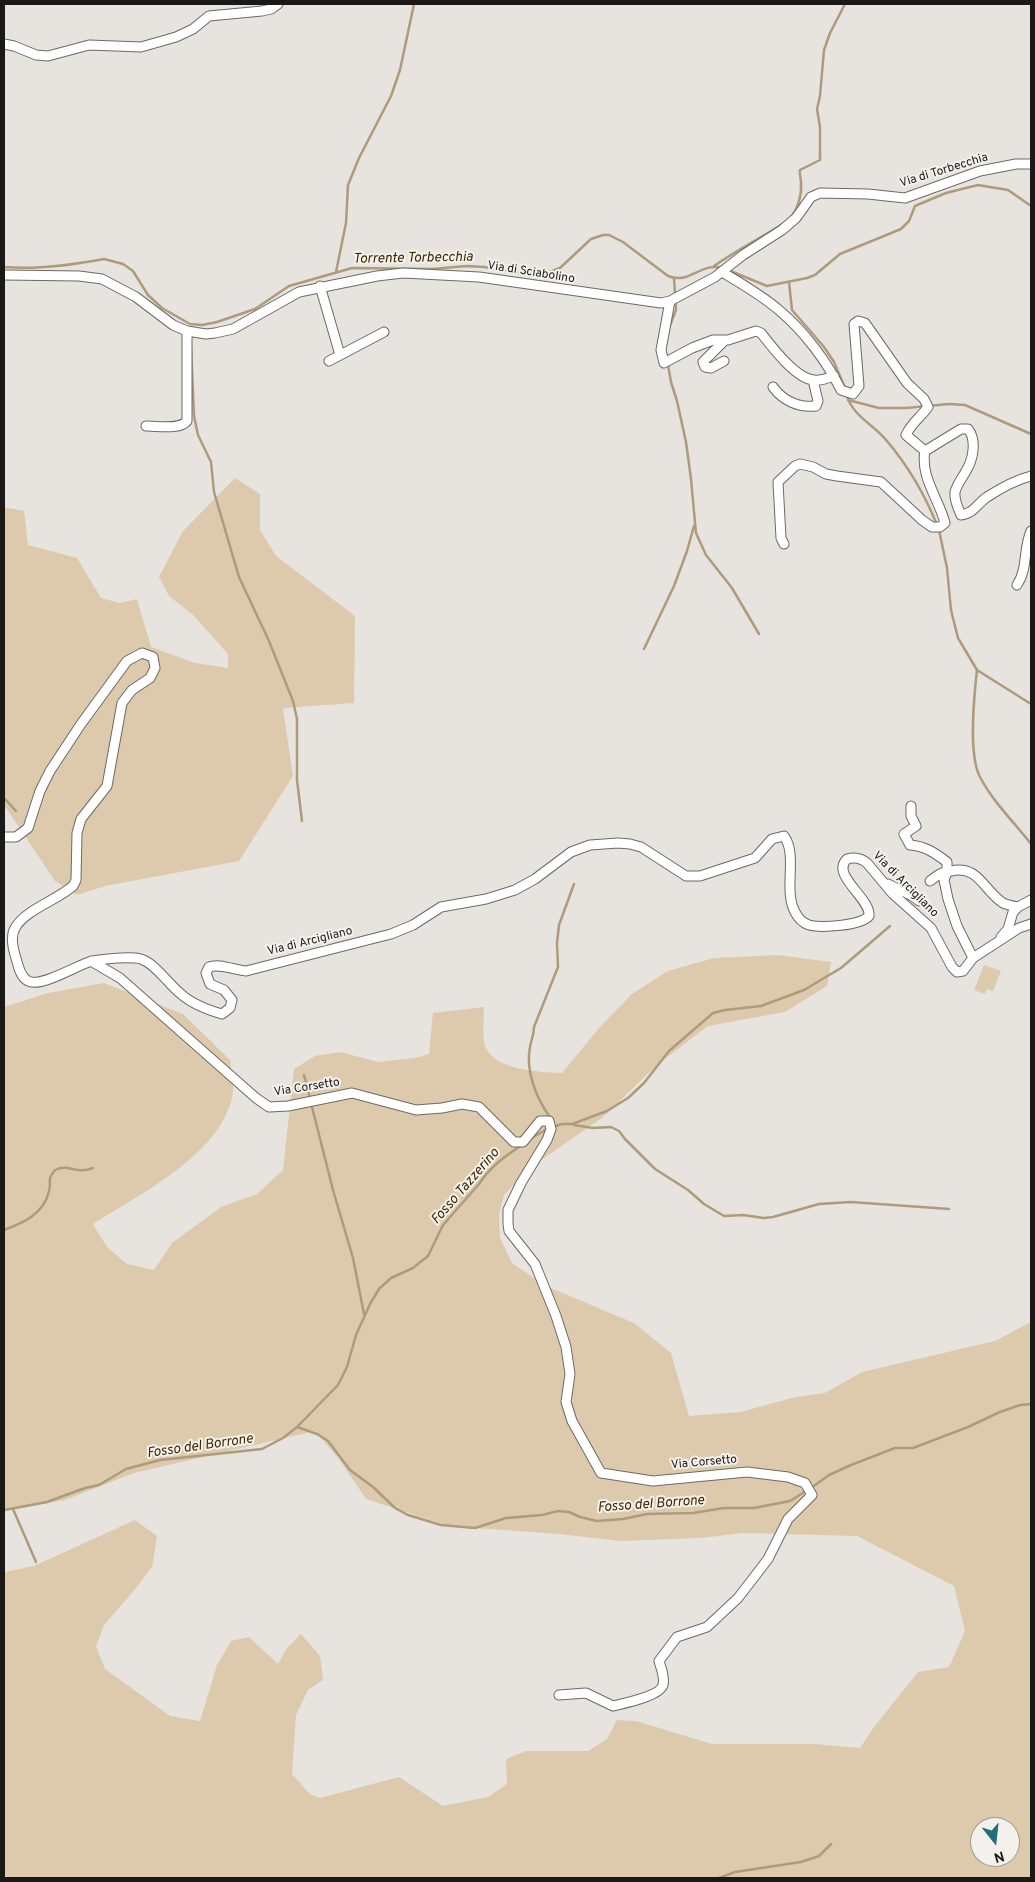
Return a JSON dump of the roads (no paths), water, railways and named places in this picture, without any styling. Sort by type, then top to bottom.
[{"type":"street","points":[[4,44],[36,55],[48,56],[89,45],[140,47],[193,30],[208,16],[262,11],[271,9],[278,4]]},
{"type":"street","name":"Via di Torbecchia","points":[[835,193],[905,198],[980,172],[1016,164],[1031,164]]},
{"type":"street","name":"Via di Sciabolino","points":[[4,275],[79,276],[102,279],[136,297],[172,324],[187,331],[206,334],[224,332],[240,325],[294,293],[320,286],[386,275],[425,273],[478,277],[654,303],[670,301],[722,272],[743,255],[791,223],[810,197],[820,193],[835,193]]},
{"type":"street","points":[[722,272],[780,310],[806,339],[834,376],[841,390],[853,394],[859,386],[854,343],[854,324],[858,320],[865,323],[907,383],[924,399],[928,408],[922,416],[911,424],[906,435],[926,451]]},
{"type":"street","points":[[320,286],[340,355]]},
{"type":"street","points":[[670,301],[661,350],[664,363],[717,339],[725,340],[750,332],[758,332],[783,360],[806,378],[813,380],[834,376]]},
{"type":"street","points":[[146,426],[182,426],[187,422],[187,331]]},
{"type":"street","points":[[329,361],[384,332]]},
{"type":"street","points":[[724,362],[711,368],[705,367],[703,362],[725,340]]},
{"type":"street","points":[[773,387],[785,400],[810,407],[816,406],[818,401],[813,380]]},
{"type":"street","points":[[784,544],[781,538],[778,482],[794,466],[800,464],[813,467],[826,474],[881,482],[922,520],[932,526],[940,527],[945,523],[928,481],[924,458],[926,451],[962,429],[968,429],[971,434],[973,448],[970,464],[955,492],[956,504],[961,515],[969,514],[986,498],[1015,481],[1031,476]]},
{"type":"street","points":[[1017,585],[1023,574],[1031,532]]},
{"type":"street","name":"Via di Arcigliano","points":[[4,837],[16,837],[28,828],[40,791],[50,771],[81,724],[127,661],[142,653],[153,657],[155,668],[150,678],[132,690],[122,703],[107,786],[81,820],[77,833],[76,880],[73,886],[66,892],[24,918],[15,929],[13,948],[18,966],[26,980],[33,983],[90,961],[112,958],[142,959],[162,974],[181,995],[204,1009],[222,1014],[230,1008],[232,1000],[224,990],[210,984],[206,974],[209,967],[221,965],[230,969],[246,971],[392,934],[413,925],[441,907],[486,899],[515,890],[535,879],[580,847],[598,844],[630,844],[640,847],[686,876],[700,876],[755,858],[772,838],[784,836],[789,846],[790,891],[794,910],[800,920],[814,926],[858,923],[869,916],[868,906],[843,873],[842,865],[847,859],[856,858],[865,861],[893,894],[931,928],[955,971],[963,971],[973,958],[957,926],[949,903],[944,880],[947,872]]},
{"type":"street","points":[[911,806],[916,826],[904,834],[906,839],[910,845],[919,846],[934,852],[947,862],[947,872]]},
{"type":"street","points":[[930,881],[940,873],[959,869],[967,871],[981,880],[990,892],[1004,904],[1018,907]]},
{"type":"street","points":[[882,880],[902,892],[909,893],[920,901]]},
{"type":"street","points":[[997,944],[1008,929],[1013,912],[1031,900]]},
{"type":"street","points":[[973,958],[1019,928],[1031,924]]},
{"type":"street","name":"Via Corsetto","points":[[90,961],[120,978],[256,1098],[269,1107],[288,1106],[352,1093],[416,1110],[462,1104],[479,1108],[514,1142],[523,1142],[540,1120],[549,1121],[548,1140],[521,1182],[508,1210],[509,1231],[535,1264],[556,1316],[566,1347],[570,1374],[566,1402],[572,1421],[601,1473],[653,1481],[747,1472],[788,1476],[805,1483],[809,1489],[812,1495],[788,1520],[768,1559],[738,1598],[707,1628],[678,1637],[659,1661],[663,1674],[663,1685],[658,1692],[613,1706],[586,1693],[559,1695]]},
{"type":"waterway","points":[[336,272],[346,223],[348,185],[359,158],[391,96],[400,70],[414,4]]},
{"type":"waterway","points":[[790,218],[800,197],[800,170],[820,160],[820,127],[817,109],[824,50],[830,33],[845,4]]},
{"type":"waterway","name":"Torrente Torbecchia","points":[[728,270],[767,286],[807,278],[815,275],[840,254],[901,229],[909,221],[915,206],[946,193],[978,185],[1008,190],[1031,206]]},
{"type":"waterway","points":[[714,266],[784,223]]},
{"type":"waterway","name":"Torrente Torbecchia","points":[[4,267],[29,268],[104,259],[123,264],[133,271],[148,295],[162,308],[190,324],[202,325],[255,309],[289,286],[352,268],[432,269],[467,266],[530,274],[547,273],[560,268],[591,239],[603,235],[609,235],[623,242],[668,276],[683,278],[707,268],[722,268]]},
{"type":"waterway","points":[[669,328],[676,310],[674,278]]},
{"type":"waterway","points":[[789,282],[792,310],[824,347],[834,362],[845,388]]},
{"type":"waterway","points":[[191,348],[194,416],[198,435],[211,462],[214,492],[239,577],[269,641],[293,701],[297,719],[297,780],[302,821]]},
{"type":"waterway","points":[[668,365],[686,442],[696,533],[706,555],[732,588],[759,634]]},
{"type":"waterway","points":[[847,396],[854,409],[882,435],[902,460],[927,503],[937,525]]},
{"type":"waterway","points":[[848,400],[879,408],[906,408],[949,404],[965,405],[1031,434]]},
{"type":"waterway","points":[[644,649],[674,586],[694,526]]},
{"type":"waterway","points":[[939,530],[947,568],[951,610],[958,638],[977,670],[1031,704]]},
{"type":"waterway","points":[[977,670],[973,725],[976,767],[991,795],[1031,844]]},
{"type":"waterway","points":[[4,798],[16,811]]},
{"type":"waterway","points":[[551,1119],[533,1085],[529,1056],[534,1027],[558,967],[557,943],[559,925],[574,884]]},
{"type":"waterway","name":"Fosso Tazzerino","points":[[552,1127],[572,1124],[607,1111],[628,1098],[644,1083],[669,1051],[713,1013],[761,1006],[804,990],[841,968],[890,926]]},
{"type":"waterway","points":[[304,1075],[310,1098]]},
{"type":"waterway","points":[[311,1103],[333,1190],[353,1258],[364,1314]]},
{"type":"waterway","points":[[574,1125],[593,1128],[611,1127],[619,1131],[655,1169],[724,1216],[743,1215],[764,1218],[819,1204],[851,1202],[949,1209]]},
{"type":"waterway","name":"Fosso Tazzerino","points":[[530,1139],[547,1129]]},
{"type":"waterway","name":"Fosso Tazzerino","points":[[4,1510],[47,1502],[99,1485],[126,1469],[160,1460],[262,1449],[283,1438],[297,1427],[338,1385],[347,1367],[356,1335],[379,1289],[391,1278],[413,1268],[428,1256],[443,1225],[493,1167],[522,1145]]},
{"type":"waterway","points":[[4,1230],[25,1221],[38,1212],[46,1199],[50,1188],[50,1179],[55,1170],[60,1168],[82,1170],[93,1168]]},
{"type":"waterway","name":"Fosso del Borrone","points":[[811,1488],[829,1475],[895,1448],[913,1448],[968,1427],[1000,1412],[1020,1405],[1031,1404]]},
{"type":"waterway","name":"Fosso del Borrone","points":[[297,1427],[317,1434],[328,1441],[350,1470],[373,1487],[395,1508],[408,1515],[441,1525],[475,1528],[506,1518],[542,1515],[558,1511],[569,1512],[597,1521],[623,1519],[647,1514],[693,1513],[724,1508],[754,1508],[790,1501],[806,1491]]},
{"type":"waterway","points":[[13,1509],[36,1562]]},
{"type":"waterway","points":[[719,1878],[735,1872],[801,1862],[819,1856],[831,1844]]}]
